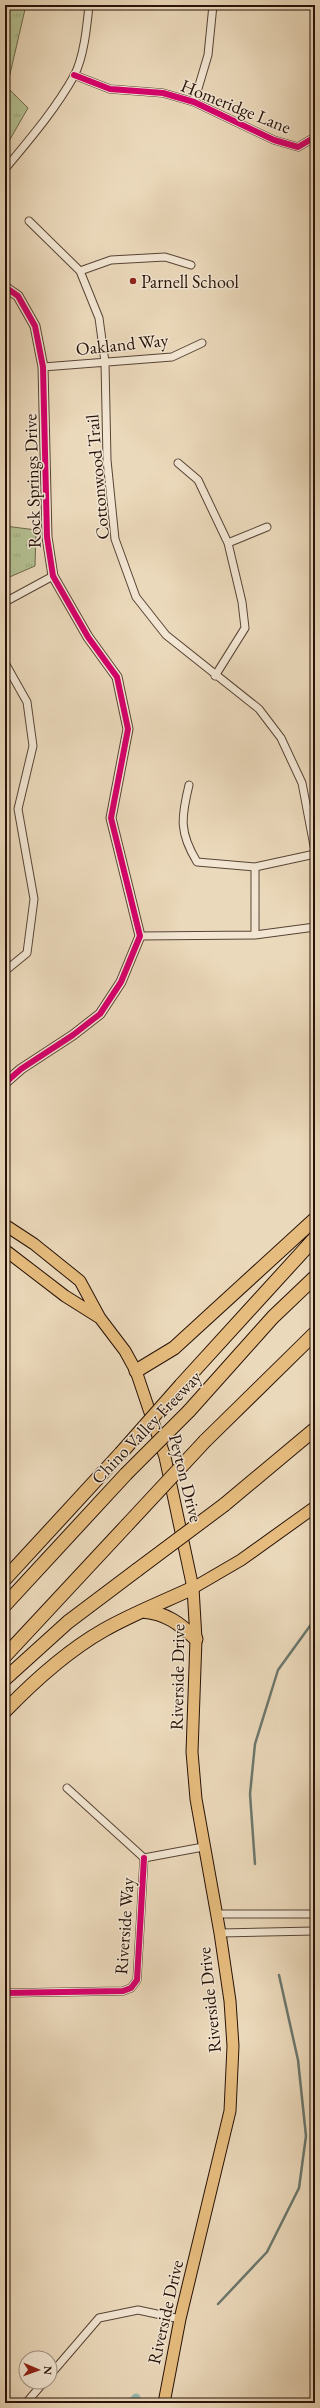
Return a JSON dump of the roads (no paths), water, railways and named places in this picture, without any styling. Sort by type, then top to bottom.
[{"type":"highway","points":[[136,1371],[174,1348],[315,1219]]},
{"type":"highway","points":[[5,1579],[315,1238]]},
{"type":"highway","name":"Chino Valley Freeway","points":[[5,1605],[126,1474],[188,1411],[273,1317],[315,1277]]},
{"type":"highway","points":[[5,1656],[205,1441],[315,1333]]},
{"type":"highway","points":[[5,1679],[68,1622],[224,1505],[315,1429]]},
{"type":"highway","points":[[5,1710],[64,1656],[104,1630],[193,1588]]},
{"type":"highway","points":[[142,1611],[154,1612],[172,1618],[196,1639]]},
{"type":"main road","name":"Peyton Drive","points":[[5,1225],[34,1244],[80,1281],[100,1318],[124,1351],[136,1371],[165,1457],[193,1588]]},
{"type":"main road","name":"Peyton Drive","points":[[5,1250],[64,1296],[100,1318]]},
{"type":"main road","points":[[193,1588],[241,1560],[315,1507]]},
{"type":"main road","name":"Riverside Drive","points":[[164,2403],[180,2319],[230,2111],[233,2046],[230,2001],[220,1934],[203,1847],[196,1799],[192,1752],[196,1639],[193,1588]]},
{"type":"street","points":[[5,169],[46,118],[74,75],[86,32],[89,5]]},
{"type":"street","points":[[194,102],[208,55],[213,5]]},
{"type":"street","name":"Homeridge Lane","points":[[74,75],[110,89],[163,93],[194,102],[274,140],[298,147],[315,137]]},
{"type":"street","name":"Cottonwood Trail","points":[[29,221],[80,271],[99,318],[105,362],[107,460],[118,546],[136,597],[166,635],[215,676],[259,709],[281,738],[302,783],[315,853],[255,867],[197,862],[187,846],[182,816],[189,785]]},
{"type":"street","points":[[80,271],[111,260],[165,257],[191,265]]},
{"type":"street","name":"Rock Springs Drive","points":[[5,287],[18,296],[35,326],[43,367],[47,537],[54,576],[88,636],[117,677],[128,729],[111,818],[140,936]]},
{"type":"street","name":"Oakland Way","points":[[43,367],[172,357],[202,343]]},
{"type":"street","points":[[178,463],[198,480],[228,543],[242,602],[245,628],[215,676]]},
{"type":"street","points":[[228,543],[267,527]]},
{"type":"street","points":[[5,602],[54,576]]},
{"type":"street","points":[[5,663],[27,702],[33,746],[18,809],[34,899],[27,953],[5,971]]},
{"type":"street","points":[[255,867],[255,935]]},
{"type":"street","points":[[5,1083],[21,1069],[73,1035],[100,1014],[121,982],[140,936],[255,935],[315,927]]},
{"type":"street","points":[[67,1788],[144,1858],[203,1847]]},
{"type":"street","name":"Riverside Way","points":[[5,1993],[123,1991],[131,1988],[138,1980],[144,1858]]},
{"type":"street","points":[[217,1914],[315,1914]]},
{"type":"street","points":[[220,1934],[315,1931]]},
{"type":"street","points":[[58,2366],[99,2318],[138,2310],[180,2319]]},
{"type":"street","points":[[26,2403],[37,2390]]},
{"type":"waterway","points":[[255,1864],[250,1794],[255,1744],[278,1670],[315,1619]]},
{"type":"waterway","points":[[218,2304],[267,2252],[299,2188],[306,2136],[298,2060],[279,1975]]},
{"type":"waterway","points":[[132,2403],[136,2398]]},
{"type":"place","name":"Parnell School","points":[[133,281]]}]
